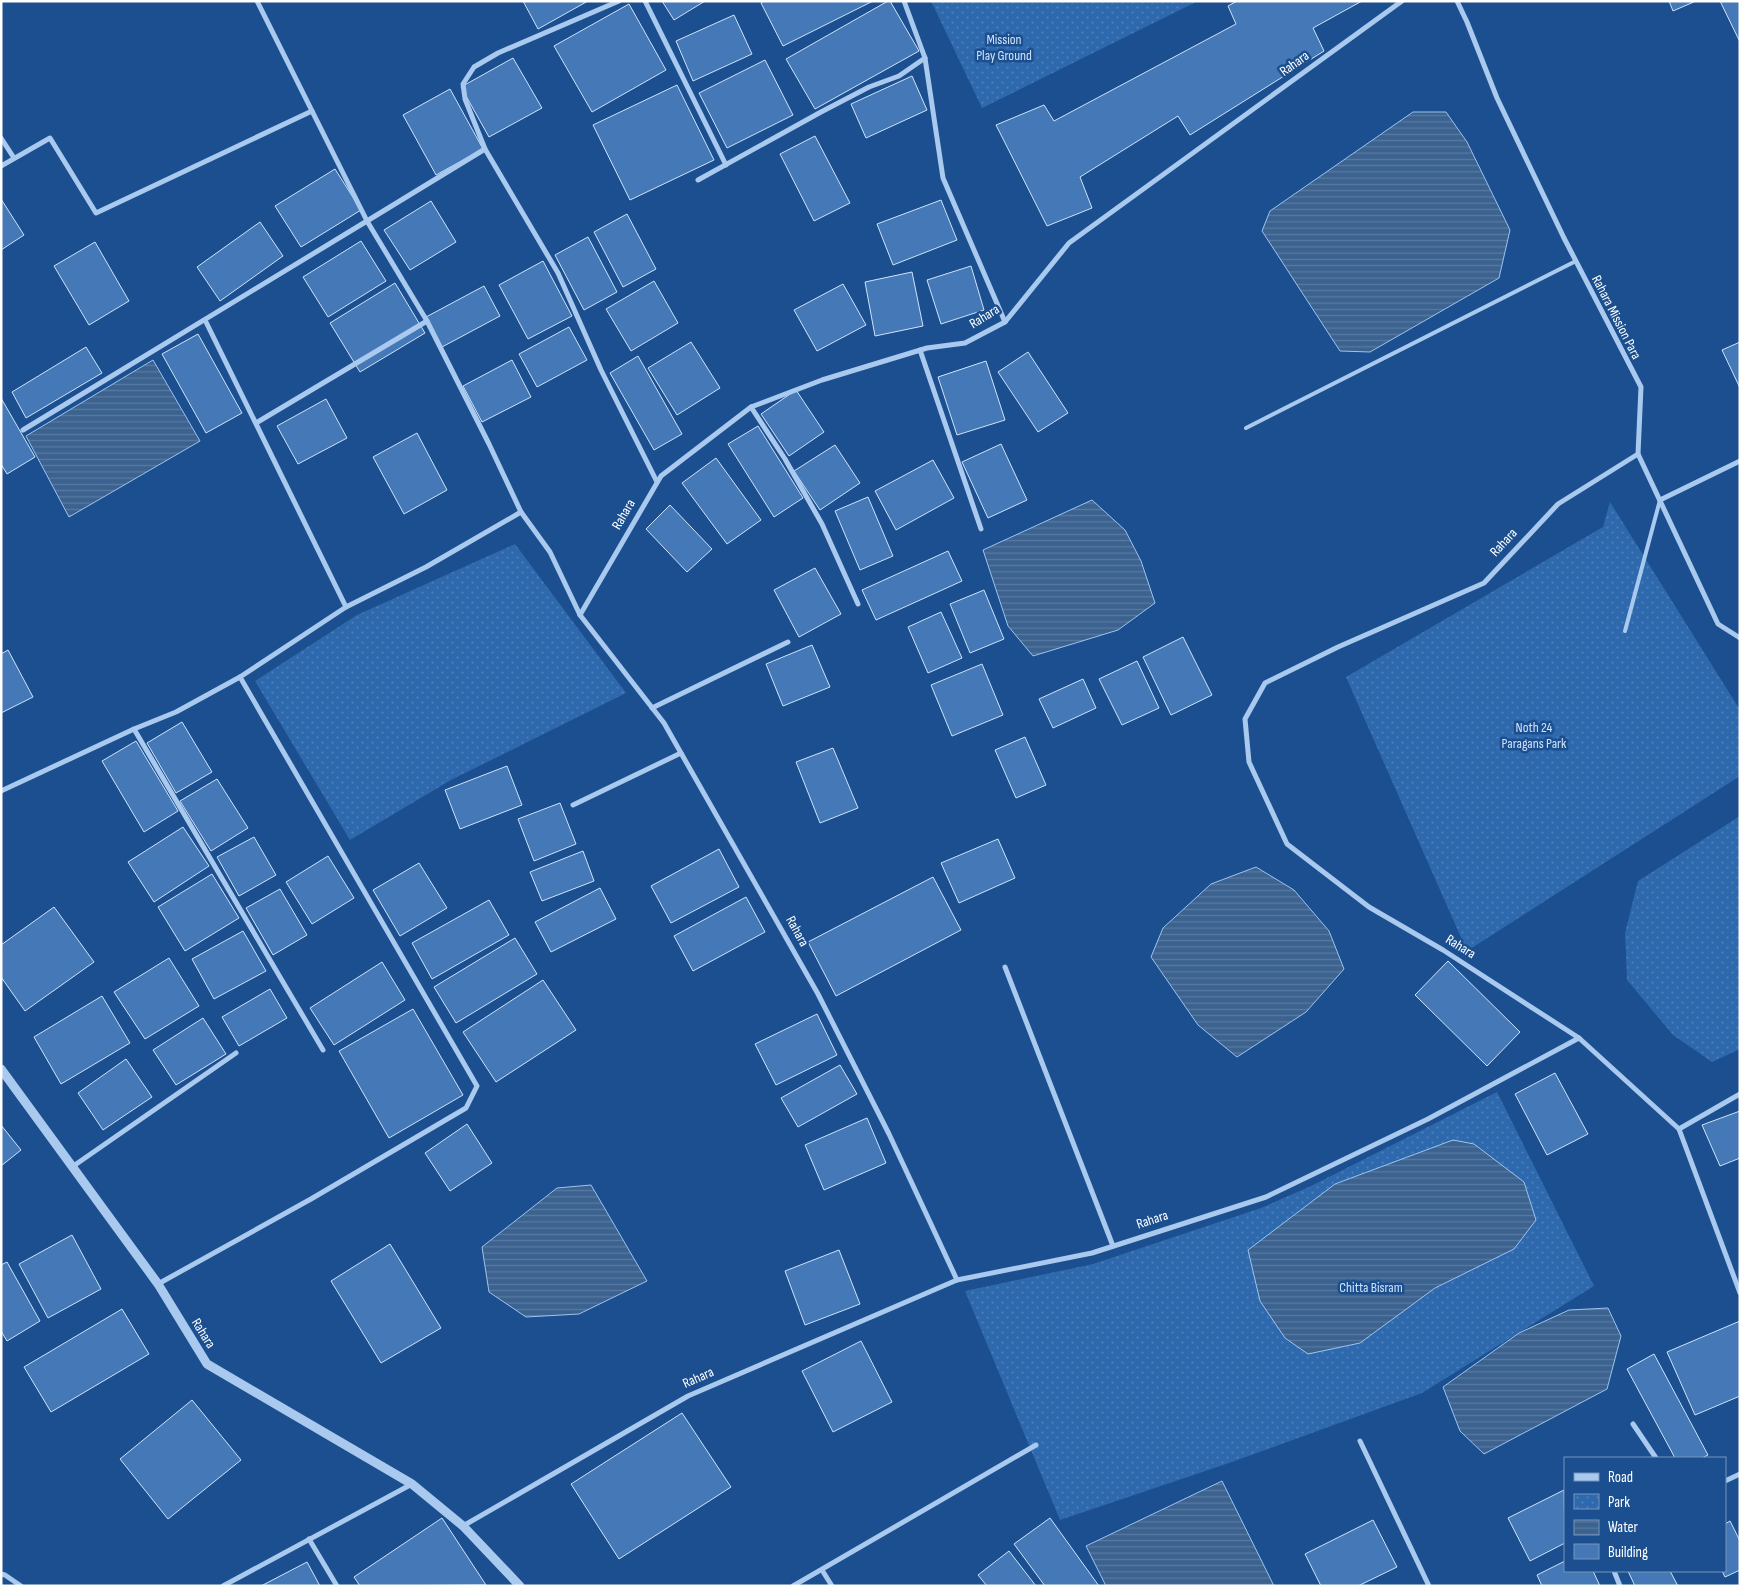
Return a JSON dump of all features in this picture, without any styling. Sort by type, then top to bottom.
[{"type":"street","name":"Rahara","points":[[257,1],[368,221],[427,322],[521,512],[550,552],[580,615],[664,723],[818,994],[889,1134],[957,1280]]},
{"type":"street","points":[[619,1],[498,53],[474,67],[463,84],[466,99],[486,150],[558,273],[601,370],[657,482]]},
{"type":"street","points":[[646,1],[726,165]]},
{"type":"street","points":[[904,1],[925,58],[943,178],[1005,322]]},
{"type":"street","name":"Rahara","points":[[580,615],[661,476],[751,407],[822,380],[920,350],[966,343],[1005,322],[1068,243],[1402,1]]},
{"type":"street","name":"Rahara Mission Para","points":[[1457,1],[1496,98],[1576,261],[1641,387],[1638,454],[1718,624],[1740,638]]},
{"type":"street","points":[[698,180],[828,108],[869,87],[899,76],[925,58]]},
{"type":"street","points":[[1,166],[50,138],[96,213],[312,110]]},
{"type":"street","points":[[1,138],[14,158]]},
{"type":"street","points":[[23,430],[486,150]]},
{"type":"street","points":[[204,320],[346,607]]},
{"type":"street","points":[[256,423],[427,322]]},
{"type":"street","points":[[920,350],[981,529]]},
{"type":"street","points":[[751,407],[785,459],[822,524],[858,604]]},
{"type":"street","name":"Rahara","points":[[463,1526],[688,1396],[957,1280],[1092,1253],[1266,1196],[1428,1119],[1578,1038],[1444,950],[1369,907],[1287,844],[1249,762],[1245,719],[1265,683],[1338,647],[1484,583],[1558,504],[1638,454]]},
{"type":"street","points":[[1660,500],[1740,461]]},
{"type":"street","points":[[1,791],[134,729],[176,712],[240,677],[346,607],[426,567],[521,512]]},
{"type":"street","points":[[652,708],[788,642]]},
{"type":"street","points":[[158,1284],[311,1199],[466,1108],[477,1086],[240,677]]},
{"type":"street","points":[[134,729],[323,1050]]},
{"type":"street","points":[[573,805],[681,753]]},
{"type":"street","points":[[1005,966],[1114,1246]]},
{"type":"street","points":[[1578,1038],[1679,1129],[1740,1293]]},
{"type":"street","points":[[72,1167],[236,1053]]},
{"type":"street","name":"Rahara","points":[[1,1069],[158,1284],[207,1364],[412,1484],[463,1526],[520,1586]]},
{"type":"street","points":[[1679,1129],[1740,1094]]},
{"type":"street","points":[[1633,1424],[1655,1457]]},
{"type":"street","points":[[1360,1441],[1429,1586]]},
{"type":"street","points":[[793,1586],[1036,1445]]},
{"type":"street","points":[[1726,1481],[1740,1474]]},
{"type":"street","points":[[223,1586],[412,1484]]},
{"type":"street","points":[[310,1539],[337,1586]]},
{"type":"street","points":[[822,1570],[832,1586]]},
{"type":"street","points":[[1614,1572],[1620,1586]]},
{"type":"street","points":[[1,1574],[21,1586]]},
{"type":"lane","points":[[1246,428],[1576,261]]},
{"type":"lane","points":[[1625,631],[1660,500]]},
{"type":"green space","name":"Mission Play Ground","points":[[931,1],[1198,1],[982,108]]},
{"type":"green space","name":"Noth 24 Paragans Park","points":[[1610,502],[1740,710],[1740,776],[1467,951],[1346,677],[1603,527]]},
{"type":"green space","points":[[515,544],[626,693],[451,780],[350,840],[255,681],[357,615]]},
{"type":"green space","points":[[1740,816],[1740,1049],[1712,1062],[1673,1035],[1627,980],[1625,933],[1638,881]]},
{"type":"green space","name":"Chitta Bisram","points":[[1497,1092],[1594,1286],[1422,1393],[1229,1463],[1060,1520],[965,1291],[1093,1264],[1261,1208],[1311,1186]]},
{"type":"water","points":[[1413,112],[1446,112],[1467,142],[1510,230],[1499,278],[1370,352],[1340,351],[1262,231],[1270,211]]},
{"type":"water","points":[[153,360],[200,441],[69,517],[26,436]]},
{"type":"water","points":[[1092,500],[1125,530],[1141,561],[1155,603],[1118,630],[1033,656],[1008,626],[983,550]]},
{"type":"water","points":[[1256,867],[1294,890],[1329,931],[1344,969],[1306,1012],[1237,1057],[1198,1025],[1151,957],[1163,928],[1211,884]]},
{"type":"water","points":[[1453,1140],[1474,1144],[1524,1182],[1536,1220],[1514,1249],[1435,1288],[1360,1343],[1308,1354],[1285,1338],[1260,1301],[1248,1250],[1335,1184]]},
{"type":"water","points":[[591,1185],[647,1281],[579,1314],[526,1317],[489,1292],[482,1247],[557,1188]]},
{"type":"water","points":[[1608,1308],[1621,1336],[1607,1389],[1484,1454],[1460,1431],[1443,1387],[1519,1333],[1569,1310]]},
{"type":"water","points":[[1222,1481],[1274,1586],[1106,1586],[1086,1546]]},
{"type":"building","points":[[523,1],[588,1],[538,29]]},
{"type":"building","points":[[662,1],[705,1],[674,20]]},
{"type":"building","points":[[764,1],[873,1],[783,46],[761,3]]},
{"type":"building","points":[[890,1],[919,51],[815,109],[786,59]]},
{"type":"building","points":[[1237,1],[1362,1],[1313,28],[1324,51],[1190,135],[1178,116],[1080,177],[1092,208],[1047,226],[996,125],[1044,105],[1054,121],[1236,24],[1228,6]]},
{"type":"building","points":[[1669,1],[1696,1],[1673,11]]},
{"type":"building","points":[[1720,1],[1740,1],[1740,42]]},
{"type":"building","points":[[629,4],[666,70],[592,112],[554,46]]},
{"type":"building","points":[[734,15],[752,54],[693,81],[676,41]]},
{"type":"building","points":[[513,58],[542,108],[489,137],[461,87]]},
{"type":"building","points":[[765,60],[793,115],[727,148],[699,93]]},
{"type":"building","points":[[912,76],[927,110],[866,138],[851,104]]},
{"type":"building","points":[[677,85],[714,160],[630,200],[593,125]]},
{"type":"building","points":[[450,89],[483,149],[436,175],[403,115]]},
{"type":"building","points":[[815,136],[850,203],[814,221],[780,154]]},
{"type":"building","points":[[335,169],[361,210],[301,247],[275,206]]},
{"type":"building","points":[[1,199],[24,235],[1,250]]},
{"type":"building","points":[[941,200],[957,240],[893,265],[877,224]]},
{"type":"building","points":[[431,201],[456,242],[410,270],[384,230]]},
{"type":"building","points":[[627,214],[656,269],[623,287],[594,232]]},
{"type":"building","points":[[260,222],[283,256],[220,301],[197,267]]},
{"type":"building","points":[[588,237],[617,292],[584,310],[555,255]]},
{"type":"building","points":[[361,241],[386,281],[328,317],[303,277]]},
{"type":"building","points":[[95,242],[129,301],[89,325],[54,266]]},
{"type":"building","points":[[543,261],[572,316],[528,339],[499,285]]},
{"type":"building","points":[[971,266],[984,310],[941,324],[927,280]]},
{"type":"building","points":[[912,272],[923,326],[875,336],[865,282]]},
{"type":"building","points":[[654,281],[678,323],[631,351],[606,309]]},
{"type":"building","points":[[395,283],[425,333],[360,372],[330,323]]},
{"type":"building","points":[[843,284],[866,325],[817,351],[794,310]]},
{"type":"building","points":[[484,286],[500,316],[442,347],[426,317]]},
{"type":"building","points":[[569,327],[587,360],[537,387],[519,354]]},
{"type":"building","points":[[198,334],[242,413],[206,433],[162,354]]},
{"type":"building","points":[[691,342],[720,388],[677,415],[648,368]]},
{"type":"building","points":[[1740,342],[1740,388],[1722,350]]},
{"type":"building","points":[[86,347],[102,373],[26,418],[12,392]]},
{"type":"building","points":[[1028,352],[1068,413],[1038,432],[998,372]]},
{"type":"building","points":[[638,356],[682,434],[654,450],[610,373]]},
{"type":"building","points":[[512,360],[531,397],[482,422],[463,386]]},
{"type":"building","points":[[986,361],[1005,420],[957,435],[938,377]]},
{"type":"building","points":[[796,390],[824,432],[789,456],[761,414]]},
{"type":"building","points":[[1,398],[35,457],[7,474],[1,464]]},
{"type":"building","points":[[326,399],[347,438],[298,464],[277,426]]},
{"type":"building","points":[[758,426],[803,498],[774,517],[728,444]]},
{"type":"building","points":[[417,433],[447,490],[404,514],[373,457]]},
{"type":"building","points":[[1001,444],[1027,500],[988,518],[962,462]]},
{"type":"building","points":[[835,445],[860,483],[820,510],[794,471]]},
{"type":"building","points":[[716,458],[761,520],[727,544],[682,483]]},
{"type":"building","points":[[933,460],[954,498],[896,530],[875,491]]},
{"type":"building","points":[[868,497],[893,556],[860,570],[835,511]]},
{"type":"building","points":[[670,505],[712,549],[687,572],[646,529]]},
{"type":"building","points":[[948,551],[962,581],[876,620],[862,590]]},
{"type":"building","points":[[815,568],[841,614],[799,637],[774,590]]},
{"type":"building","points":[[984,590],[1004,639],[970,653],[950,604]]},
{"type":"building","points":[[941,612],[962,658],[928,673],[908,627]]},
{"type":"building","points":[[1183,637],[1212,695],[1171,715],[1143,657]]},
{"type":"building","points":[[812,645],[830,687],[783,706],[766,664]]},
{"type":"building","points":[[8,650],[33,697],[1,713],[1,654]]},
{"type":"building","points":[[1137,661],[1159,708],[1122,725],[1099,679]]},
{"type":"building","points":[[982,664],[1003,715],[952,736],[931,685]]},
{"type":"building","points":[[1083,679],[1096,708],[1053,728],[1039,699]]},
{"type":"building","points":[[182,722],[212,772],[176,793],[147,743]]},
{"type":"building","points":[[1025,737],[1046,785],[1016,798],[995,750]]},
{"type":"building","points":[[136,741],[178,811],[144,832],[102,761]]},
{"type":"building","points":[[833,748],[858,808],[820,823],[796,762]]},
{"type":"building","points":[[507,766],[522,805],[460,829],[445,790]]},
{"type":"building","points":[[217,779],[248,828],[211,851],[180,801]]},
{"type":"building","points":[[560,803],[576,844],[534,861],[518,819]]},
{"type":"building","points":[[183,827],[209,866],[154,902],[128,862]]},
{"type":"building","points":[[254,837],[276,875],[239,896],[217,857]]},
{"type":"building","points":[[998,839],[1015,878],[959,903],[941,863]]},
{"type":"building","points":[[719,849],[739,887],[671,923],[651,886]]},
{"type":"building","points":[[583,851],[594,881],[542,901],[530,872]]},
{"type":"building","points":[[328,856],[354,898],[312,924],[286,882]]},
{"type":"building","points":[[419,863],[447,908],[400,936],[373,890]]},
{"type":"building","points":[[212,874],[239,918],[185,951],[158,907]]},
{"type":"building","points":[[933,877],[961,930],[836,996],[808,942]]},
{"type":"building","points":[[600,888],[616,919],[551,952],[535,922]]},
{"type":"building","points":[[280,889],[307,935],[273,955],[246,908]]},
{"type":"building","points":[[746,897],[765,932],[693,971],[674,936]]},
{"type":"building","points":[[489,900],[509,935],[432,979],[412,943]]},
{"type":"building","points":[[54,907],[94,962],[25,1011],[1,977],[1,945]]},
{"type":"building","points":[[243,931],[266,971],[214,999],[192,959]]},
{"type":"building","points":[[515,938],[537,974],[456,1023],[434,987]]},
{"type":"building","points":[[169,958],[199,1006],[145,1039],[114,992]]},
{"type":"building","points":[[1448,961],[1520,1032],[1487,1066],[1415,995]]},
{"type":"building","points":[[382,962],[405,1000],[334,1045],[310,1008]]},
{"type":"building","points":[[543,980],[576,1030],[496,1082],[463,1032]]},
{"type":"building","points":[[270,989],[287,1018],[239,1046],[222,1017]]},
{"type":"building","points":[[102,996],[130,1043],[61,1084],[34,1037]]},
{"type":"building","points":[[413,1009],[463,1095],[389,1138],[339,1051]]},
{"type":"building","points":[[817,1014],[837,1055],[776,1085],[755,1044]]},
{"type":"building","points":[[203,1018],[226,1054],[176,1085],[153,1050]]},
{"type":"building","points":[[126,1059],[152,1097],[103,1130],[78,1093]]},
{"type":"building","points":[[840,1065],[857,1094],[798,1127],[781,1098]]},
{"type":"building","points":[[1555,1073],[1588,1134],[1547,1155],[1515,1094]]},
{"type":"building","points":[[1740,1111],[1740,1158],[1720,1166],[1702,1125]]},
{"type":"building","points":[[867,1118],[886,1163],[824,1190],[805,1145]]},
{"type":"building","points":[[467,1124],[492,1163],[450,1191],[425,1153]]},
{"type":"building","points":[[1,1125],[21,1150],[1,1166]]},
{"type":"building","points":[[72,1235],[101,1289],[48,1318],[19,1264]]},
{"type":"building","points":[[390,1244],[441,1328],[381,1363],[331,1281]]},
{"type":"building","points":[[839,1250],[860,1304],[805,1325],[785,1271]]},
{"type":"building","points":[[7,1262],[40,1321],[7,1341],[1,1331],[1,1265]]},
{"type":"building","points":[[122,1309],[149,1354],[51,1412],[24,1367]]},
{"type":"building","points":[[1740,1321],[1740,1396],[1695,1415],[1667,1352]]},
{"type":"building","points":[[861,1341],[892,1402],[833,1432],[802,1371]]},
{"type":"building","points":[[1654,1354],[1708,1455],[1704,1457],[1674,1457],[1627,1369]]},
{"type":"building","points":[[192,1400],[241,1460],[168,1519],[120,1459]]},
{"type":"building","points":[[682,1413],[731,1487],[619,1559],[571,1484]]},
{"type":"building","points":[[1564,1490],[1564,1544],[1530,1561],[1508,1518]]},
{"type":"building","points":[[442,1518],[486,1585],[360,1586],[354,1577]]},
{"type":"building","points":[[1050,1518],[1099,1586],[1045,1586],[1014,1544]]},
{"type":"building","points":[[1373,1520],[1397,1567],[1358,1586],[1321,1586],[1305,1554]]},
{"type":"building","points":[[1730,1521],[1740,1541],[1740,1570],[1725,1577],[1722,1572],[1726,1572],[1726,1523]]},
{"type":"building","points":[[1009,1551],[1036,1586],[987,1586],[978,1575]]},
{"type":"building","points":[[307,1562],[320,1586],[261,1586]]},
{"type":"building","points":[[1564,1562],[1564,1572],[1593,1572],[1600,1586],[1542,1586],[1537,1575]]},
{"type":"building","points":[[1628,1572],[1671,1572],[1678,1586],[1635,1586]]}]
